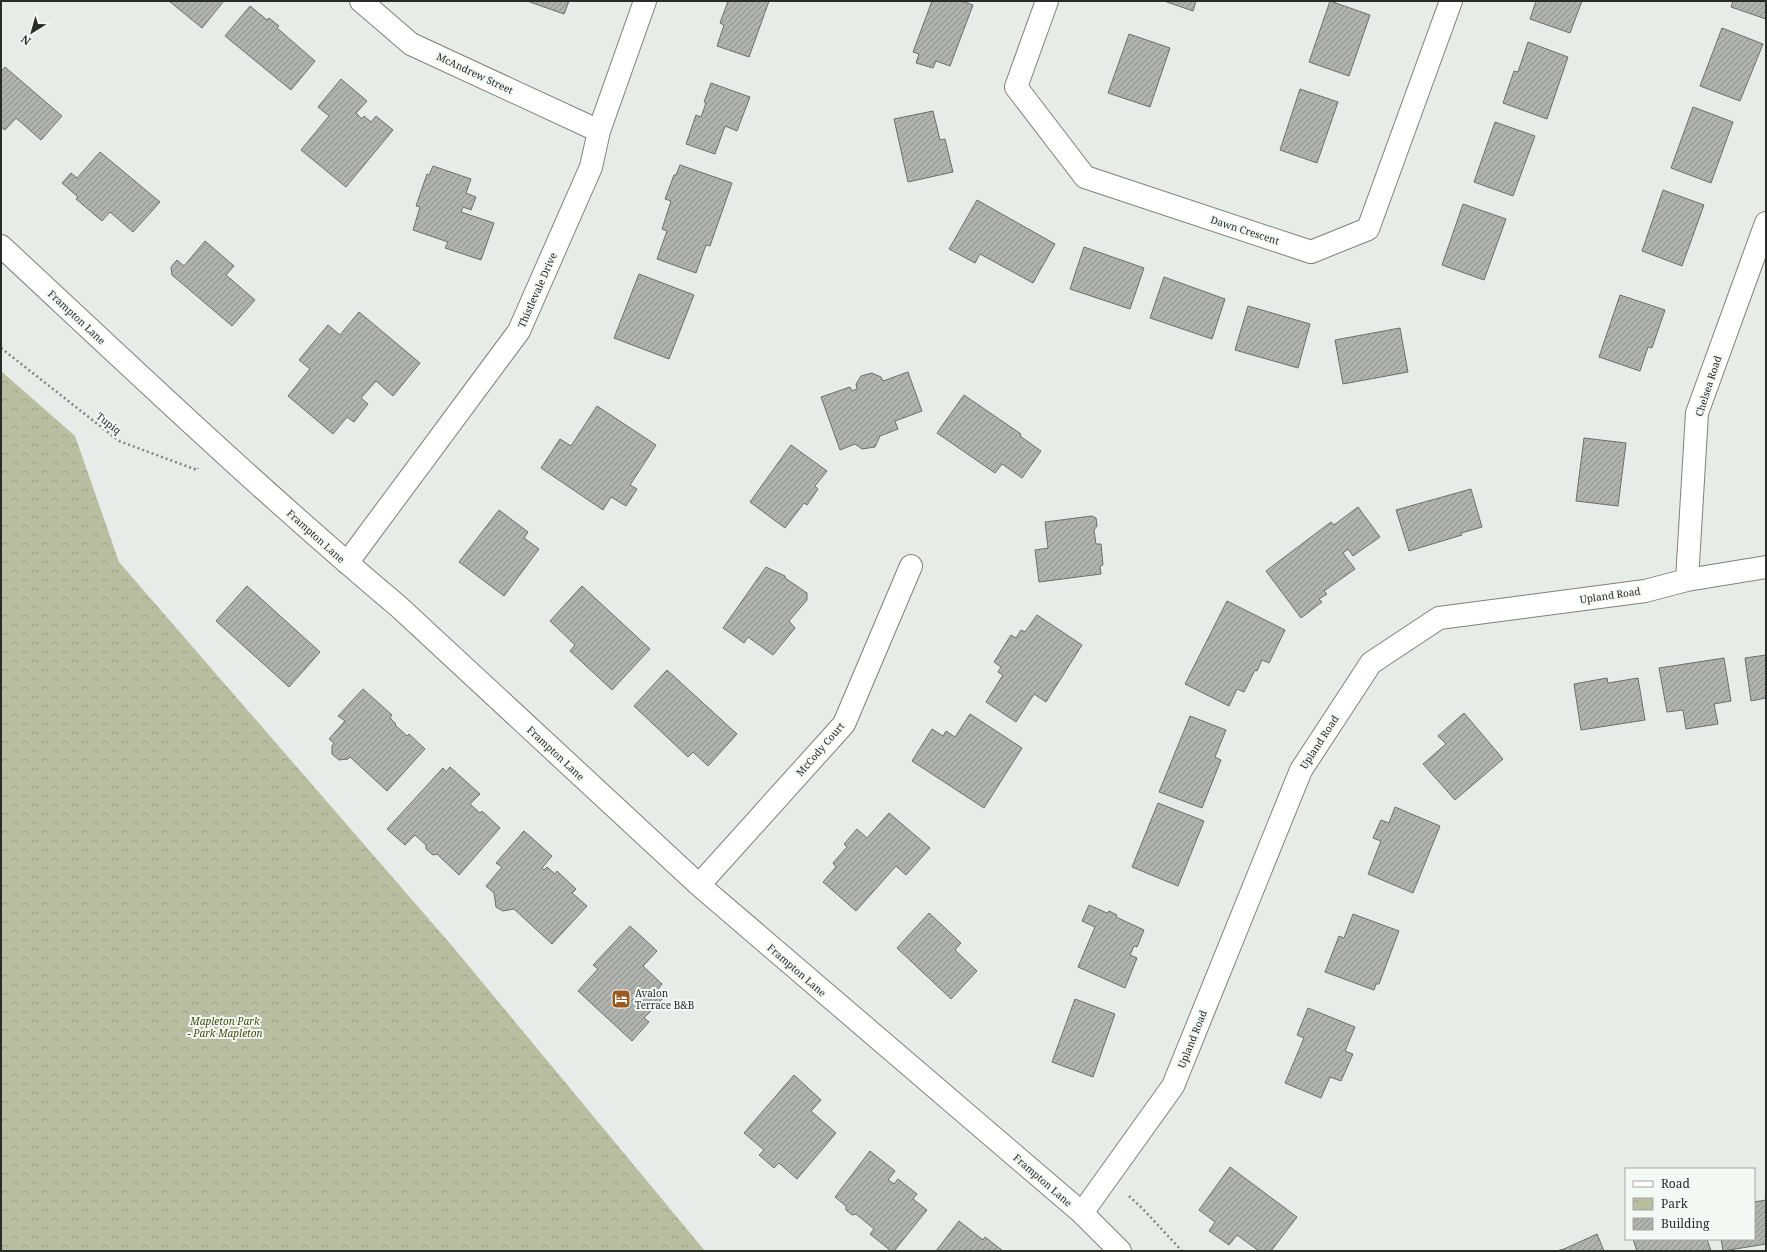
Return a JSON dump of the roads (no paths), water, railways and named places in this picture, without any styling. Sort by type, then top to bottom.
[{"type":"street","name":"McAndrew Street","points":[[361,1],[411,44],[599,132]]},
{"type":"street","name":"Thistlevale Drive","points":[[347,563],[519,331],[591,167],[599,132],[645,1]]},
{"type":"street","name":"Dawn Crescent","points":[[1047,1],[1016,87],[1085,177],[1311,252],[1368,229],[1451,1]]},
{"type":"street","name":"Chelsea Road","points":[[1687,580],[1697,413],[1766,223]]},
{"type":"street","name":"Frampton Lane","points":[[1,246],[217,448],[398,606],[699,886],[1082,1213],[1120,1251]]},
{"type":"street","name":"McCody Court","points":[[699,886],[844,724],[911,566]]},
{"type":"street","name":"Upland Road","points":[[1082,1213],[1173,1086],[1301,770],[1372,663],[1439,618],[1645,591],[1687,580],[1766,568]]},
{"type":"place","name":"Avalon Terrace B&B","points":[[621,999]]},
{"type":"park label","name":"Mapleton Park - Park Mapleton","points":[[225,1026]]}]
